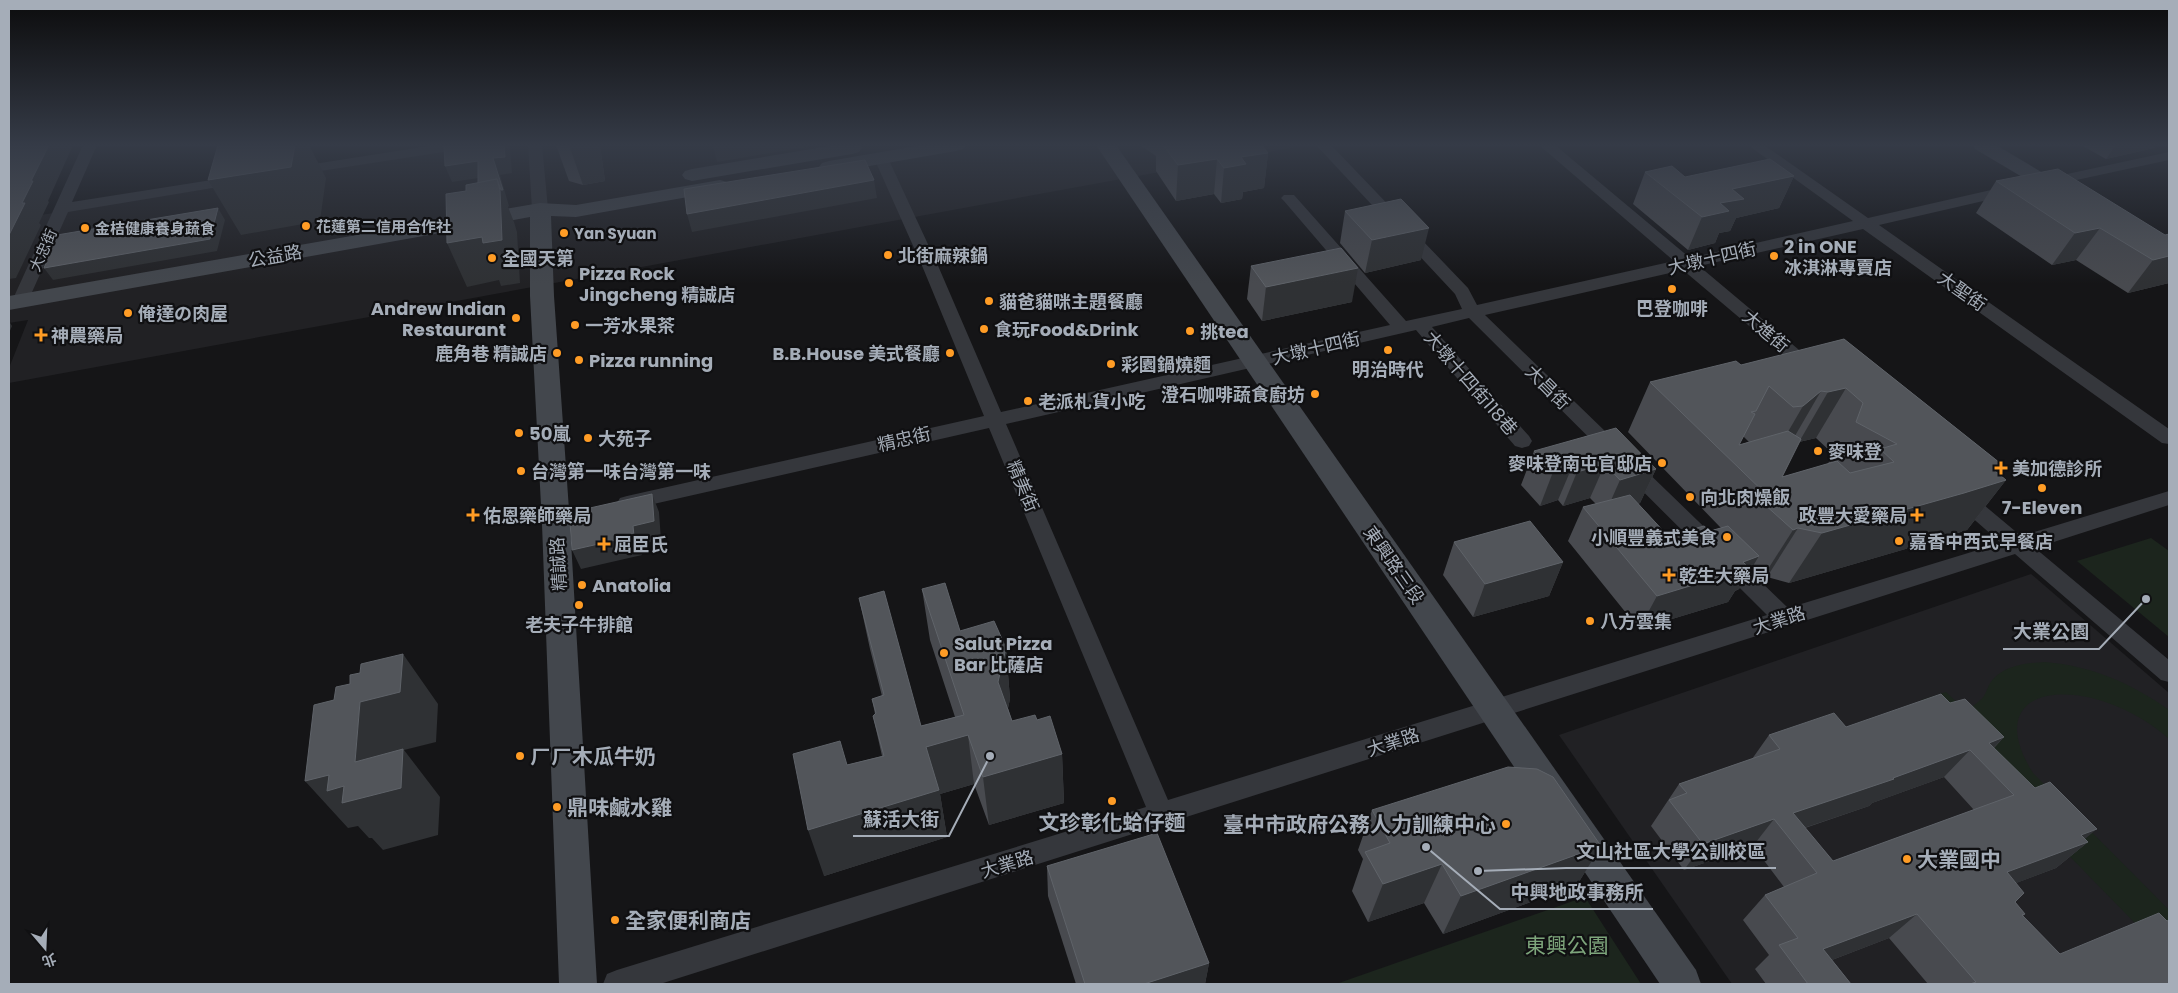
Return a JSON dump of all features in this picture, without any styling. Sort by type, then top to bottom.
[{"type":"street","name":"大忠街","points":[[14,302],[69,191]]},
{"type":"street","points":[[62,208],[165,191]]},
{"type":"street","name":"精誠路","points":[[539,191],[542,304],[564,521],[578,984]]},
{"type":"street","name":"公益路","points":[[14,302],[540,209],[576,211],[670,191]]},
{"type":"street","name":"精美街","points":[[894,191],[931,268],[1162,815]]},
{"type":"street","name":"東興路三段","points":[[1138,191],[1682,984]]},
{"type":"street","name":"大昌街","points":[[1368,191],[1462,292],[1473,313],[1784,618]]},
{"type":"street","name":"大進街","points":[[1601,191],[1822,379]]},
{"type":"street","name":"大聖街","points":[[1821,191],[2169,438]]},
{"type":"street","name":"大墩十四街","points":[[1254,362],[2008,191]]},
{"type":"street","points":[[2059,191],[2078,202]]},
{"type":"street","points":[[1289,198],[1402,328]]},
{"type":"street","name":"大墩十四街118巷","points":[[1420,324],[1522,441]]},
{"type":"street","name":"精忠街","points":[[608,508],[994,419],[1254,362]]},
{"type":"street","points":[[1942,481],[2169,673]]},
{"type":"street","name":"大業路","points":[[617,984],[1162,815],[2169,498]]},
{"type":"shaded area","points":[[191,191],[1054,191],[9,383],[9,368],[28,320],[9,323],[9,220]]},
{"type":"shaded area","name":"大業國中","points":[[2031,574],[2169,693],[2169,984],[1732,984],[1559,735]]},
{"type":"green space","points":[[2151,538],[2169,551],[2169,637],[2077,561]]},
{"type":"green space","points":[[2045,662],[2079,667],[2110,677],[2155,700],[2169,710],[2169,739],[2143,720],[2113,705],[2092,698],[2051,695],[2036,700],[2025,708],[2018,719],[2017,734],[2022,752],[2033,773],[2169,910],[2169,958],[1954,738],[1921,700],[1946,692],[1966,711],[1985,695],[1989,685],[1999,674],[2013,667]]},
{"type":"green space","name":"東興公園","points":[[1585,897],[1641,984],[1336,984]]},
{"type":"building","points":[[9,191],[28,191],[22,203],[25,203],[9,235]]},
{"type":"building","points":[[464,191],[500,191],[502,240],[483,243],[482,237],[447,243],[446,194]]},
{"type":"building","points":[[684,191],[812,191],[687,214]]},
{"type":"building","points":[[1669,191],[1735,191],[1744,199],[1720,203],[1729,211],[1702,217]]},
{"type":"building","points":[[2012,191],[2094,191],[2165,235],[2169,234],[2169,256],[2153,260],[2100,228],[2075,233]]},
{"type":"building","points":[[1401,199],[1429,228],[1372,240],[1345,211]]},
{"type":"building","points":[[218,208],[210,239],[44,268],[57,235]]},
{"type":"building","points":[[1341,248],[1358,268],[1266,287],[1251,266]]},
{"type":"building","points":[[1844,339],[2005,467],[1995,471],[2006,480],[1822,533],[1798,528],[1793,530],[1763,503],[1772,500],[1650,382],[1736,361],[1741,365]],"holes":[[[1769,386],[1793,407],[1803,406],[1821,391],[1828,392],[1846,388],[1863,403],[1856,422],[1897,444],[1880,449],[1894,462],[1850,473],[1837,461],[1782,477],[1801,439],[1788,431],[1739,445],[1755,414],[1751,412],[1756,411]]]},
{"type":"building","points":[[1616,428],[1656,469],[1620,480],[1605,464],[1577,472],[1572,467],[1553,472],[1534,451]]},
{"type":"building","points":[[652,494],[654,521],[633,526],[634,536],[572,550],[570,522],[581,510]]},
{"type":"building","points":[[1630,495],[1668,536],[1704,526],[1710,531],[1728,526],[1759,556],[1743,562],[1749,568],[1657,596],[1583,507]]},
{"type":"building","points":[[1530,521],[1563,562],[1485,584],[1454,542]]},
{"type":"building","points":[[945,583],[960,631],[994,621],[1006,648],[998,682],[1012,721],[1035,715],[1037,720],[1050,716],[1062,754],[983,777],[968,735],[926,747],[939,790],[808,830],[793,754],[840,741],[847,765],[884,756],[873,716],[876,713],[872,699],[884,695],[859,598],[884,591],[921,726],[964,715],[922,589]]},
{"type":"building","points":[[403,654],[400,692],[360,702],[355,762],[403,749],[401,788],[342,803],[344,786],[327,791],[329,775],[305,781],[314,705],[334,700],[336,687],[350,684],[350,675],[360,673],[361,664]]},
{"type":"building","points":[[1941,694],[1950,703],[1965,699],[2004,737],[1989,743],[2035,788],[2050,782],[2097,829],[2081,835],[2088,842],[2007,872],[2024,893],[2015,902],[2025,914],[2022,915],[2060,954],[2159,913],[2167,921],[2169,920],[2169,984],[1970,984],[1976,982],[1917,914],[1823,949],[1851,984],[1808,984],[1779,945],[1798,938],[1765,895],[1817,873],[1774,819],[1703,844],[1669,800],[1687,793],[1679,784],[1780,749],[1769,735],[1834,713],[1846,727]],"holes":[[[1970,750],[2014,795],[1833,861],[1793,813],[1894,779]]]},
{"type":"building","points":[[1508,767],[1537,769],[1553,777],[1601,846],[1461,896],[1442,864],[1383,884],[1365,852],[1390,843],[1372,810]]},
{"type":"building","points":[[1157,833],[1209,963],[1144,984],[1085,984],[1047,866]]},
{"type":"place","name":"花蓮第二信用合作社","points":[[306,226]]},
{"type":"place","name":"金桔健康養身蔬食","points":[[85,228]]},
{"type":"place","name":"Yan Syuan","points":[[564,233]]},
{"type":"place","name":"北街麻辣鍋","points":[[888,255]]},
{"type":"place","name":"2 in ONE 冰淇淋專賣店","points":[[1774,256]]},
{"type":"place","name":"全國天第","points":[[492,258]]},
{"type":"place","name":"Pizza Rock Jingcheng 精誠店","points":[[569,283]]},
{"type":"place","name":"巴登咖啡","points":[[1672,289]]},
{"type":"place","name":"貓爸貓咪主題餐廳","points":[[989,301]]},
{"type":"place","name":"俺達の肉屋","points":[[128,313]]},
{"type":"place","name":"Andrew Indian Restaurant","points":[[516,318]]},
{"type":"place","name":"一芳水果茶","points":[[575,325]]},
{"type":"place","name":"食玩Food&Drink","points":[[984,329]]},
{"type":"place","name":"挑tea","points":[[1190,331]]},
{"type":"place","name":"神農藥局","points":[[41,335]]},
{"type":"place","name":"明治時代","points":[[1388,350]]},
{"type":"place","name":"鹿角巷 精誠店","points":[[557,353]]},
{"type":"place","name":"B.B.House 美式餐廳","points":[[950,353]]},
{"type":"place","name":"Pizza running","points":[[579,360]]},
{"type":"place","name":"彩園鍋燒麵","points":[[1111,364]]},
{"type":"place","name":"澄石咖啡蔬食廚坊","points":[[1315,394]]},
{"type":"place","name":"老派札貨小吃","points":[[1028,401]]},
{"type":"place","name":"50嵐","points":[[519,433]]},
{"type":"place","name":"大苑子","points":[[588,438]]},
{"type":"place","name":"麥味登","points":[[1818,451]]},
{"type":"place","name":"麥味登南屯官邸店","points":[[1662,463]]},
{"type":"place","name":"美加德診所","points":[[2001,468]]},
{"type":"place","name":"台灣第一味台灣第一味","points":[[521,471]]},
{"type":"place","name":"7-Eleven","points":[[2042,488]]},
{"type":"place","name":"向北肉燥飯","points":[[1690,497]]},
{"type":"place","name":"佑恩藥師藥局","points":[[473,515]]},
{"type":"place","name":"政豐大愛藥局","points":[[1917,515]]},
{"type":"place","name":"小順豐義式美食","points":[[1727,537]]},
{"type":"place","name":"嘉香中西式早餐店","points":[[1899,541]]},
{"type":"place","name":"屈臣氏","points":[[604,544]]},
{"type":"place","name":"乾生大藥局","points":[[1669,575]]},
{"type":"place","name":"Anatolia","points":[[582,585]]},
{"type":"place","name":"大業公園","points":[[2146,599]]},
{"type":"place","name":"老夫子牛排館","points":[[579,605]]},
{"type":"place","name":"八方雲集","points":[[1590,621]]},
{"type":"place","name":"Salut Pizza Bar 比薩店","points":[[944,653]]},
{"type":"place","name":"ㄏㄏ木瓜牛奶","points":[[520,756]]},
{"type":"place","name":"蘇活大街","points":[[990,756]]},
{"type":"place","name":"文珍彰化蛤仔麵","points":[[1112,801]]},
{"type":"place","name":"鼎味鹹水雞","points":[[557,807]]},
{"type":"place","name":"臺中市政府公務人力訓練中心","points":[[1506,824]]},
{"type":"place","name":"中興地政事務所","points":[[1426,847]]},
{"type":"place","name":"大業國中","points":[[1907,859]]},
{"type":"place","name":"文山社區大學公訓校區","points":[[1478,871]]},
{"type":"place","name":"全家便利商店","points":[[615,920]]}]
